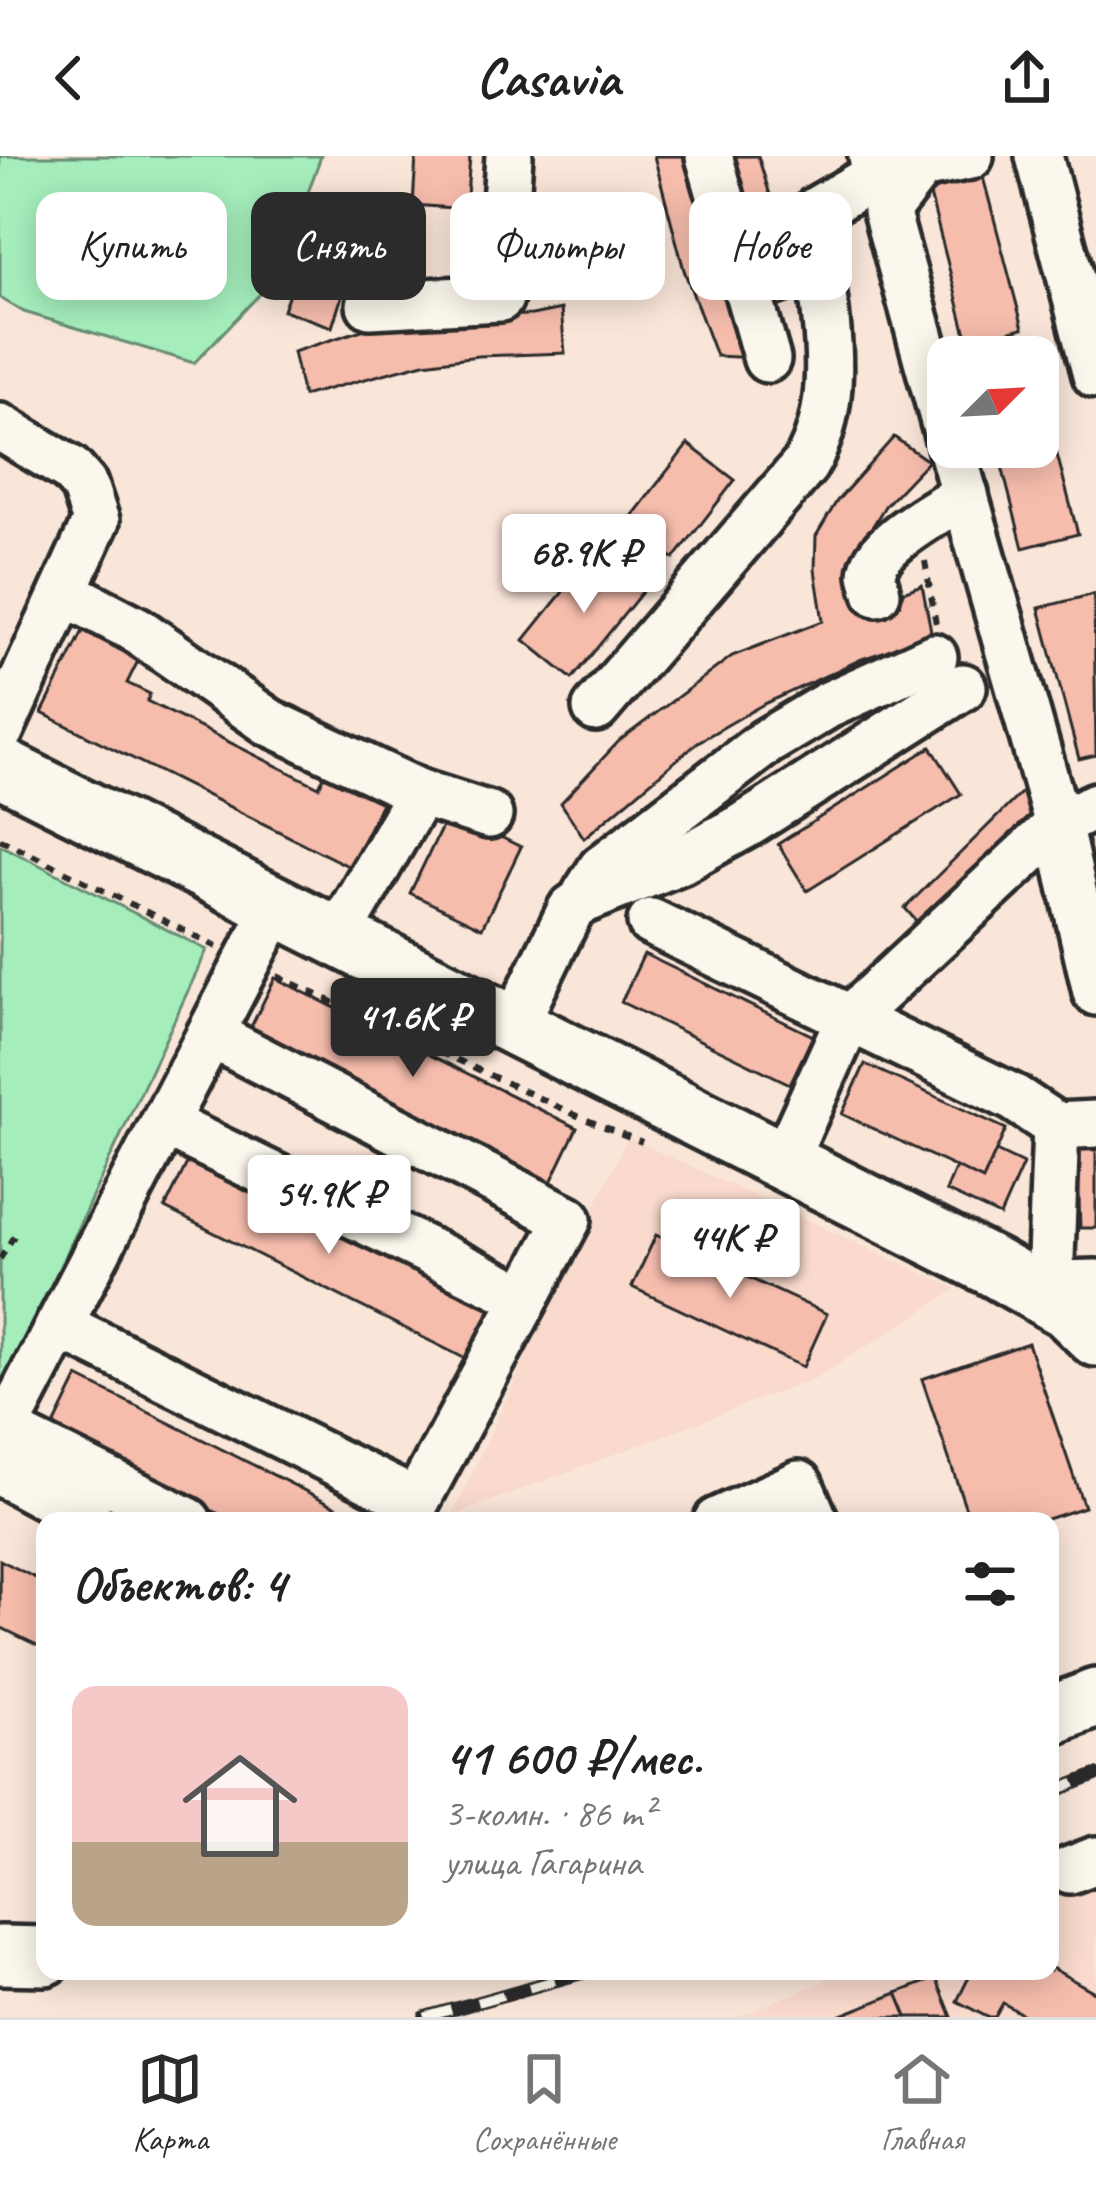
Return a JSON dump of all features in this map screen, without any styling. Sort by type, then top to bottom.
[{"type":"main road","points":[[0,767],[1057,1293],[1066,1309],[1096,1336]]},
{"type":"main road","points":[[1059,1712],[1096,1698]]},
{"type":"main road","points":[[0,1955],[36,1956]]},
{"type":"street","points":[[370,305],[500,298],[509,156]]},
{"type":"street","points":[[709,156],[767,359]]},
{"type":"street","points":[[596,708],[805,465],[822,436],[829,369],[814,227],[818,209],[877,175],[872,156]]},
{"type":"street","points":[[927,360],[886,211],[921,166],[970,156]]},
{"type":"street","points":[[1039,156],[1086,296],[1096,375]]},
{"type":"street","points":[[0,427],[70,469],[84,485],[96,521],[0,731]]},
{"type":"street","points":[[950,468],[947,506],[1077,815],[1096,992]]},
{"type":"street","points":[[878,593],[872,575],[878,558],[893,541],[947,506]]},
{"type":"street","points":[[66,593],[136,631],[269,722],[420,793],[489,815]]},
{"type":"street","points":[[514,1025],[571,909],[680,861],[749,823],[948,672]]},
{"type":"street","points":[[338,935],[420,793]]},
{"type":"street","points":[[784,1161],[848,1019],[1077,815]]},
{"type":"street","points":[[2,1447],[59,1325],[277,905]]},
{"type":"street","points":[[651,922],[1076,1125],[1057,1293],[1096,1283]]},
{"type":"street","points":[[59,1325],[410,1511],[568,1219],[210,1034]]},
{"type":"street","points":[[164,1123],[525,1298]]},
{"type":"street","points":[[2,1447],[80,1512]]},
{"type":"street","points":[[2,1447],[165,1512]]},
{"type":"street","points":[[737,1512],[799,1484],[811,1512]]},
{"type":"path","points":[[947,506],[924,565],[948,672]]},
{"type":"path","points":[[0,1259],[15,1234]]},
{"type":"shaded area","points":[[627,1137],[957,1289],[818,1377],[454,1512]]},
{"type":"shaded area","points":[[1096,1868],[1096,2017],[737,2017],[826,1980],[1059,1980],[1059,1883]]},
{"type":"green space","points":[[0,156],[321,156],[308,192],[251,192],[254,300],[194,363],[24,312],[0,298]]},
{"type":"green space","points":[[0,845],[207,950],[0,1395]]},
{"type":"building","points":[[416,156],[470,156],[467,192],[450,192],[450,208],[426,206],[426,192],[414,192]]},
{"type":"building","points":[[654,156],[695,156],[706,192],[689,192],[689,283],[665,192]]},
{"type":"building","points":[[728,156],[758,156],[769,192],[738,192]]},
{"type":"building","points":[[983,177],[1023,328],[966,336],[929,191]]},
{"type":"building","points":[[287,300],[341,300],[332,327],[283,310]]},
{"type":"building","points":[[695,300],[738,300],[756,358],[716,356]]},
{"type":"building","points":[[769,300],[797,300],[772,309]]},
{"type":"building","points":[[561,309],[565,353],[424,363],[303,396],[293,352],[368,328],[440,317],[532,315]]},
{"type":"building","points":[[894,437],[927,460],[885,506],[859,549],[870,604],[922,585],[932,636],[862,659],[762,705],[698,742],[584,838],[561,803],[619,741],[732,656],[823,621],[815,570],[816,536],[837,501]]},
{"type":"building","points":[[688,444],[735,480],[674,559],[627,523]]},
{"type":"building","points":[[1059,462],[1078,534],[1023,548],[1002,468],[1059,468]]},
{"type":"building","points":[[595,552],[643,591],[572,679],[524,640]]},
{"type":"building","points":[[1094,594],[1096,755],[1079,759],[1039,608]]},
{"type":"building","points":[[86,625],[142,653],[127,683],[150,694],[147,701],[319,787],[325,774],[382,803],[350,867],[42,713]]},
{"type":"building","points":[[931,747],[961,794],[807,891],[778,844]]},
{"type":"building","points":[[1026,788],[1043,810],[922,928],[905,908]]},
{"type":"building","points":[[449,812],[521,847],[482,928],[410,893]]},
{"type":"building","points":[[644,954],[813,1036],[790,1084],[621,1002]]},
{"type":"building","points":[[275,978],[577,1128],[551,1182],[249,1031]]},
{"type":"building","points":[[865,1064],[1006,1129],[983,1180],[842,1114]]},
{"type":"building","points":[[1096,1139],[1096,1228],[1080,1228],[1077,1140]]},
{"type":"building","points":[[996,1151],[1023,1164],[1000,1216],[946,1191],[956,1167],[983,1180]]},
{"type":"building","points":[[191,1155],[493,1306],[466,1359],[165,1208]]},
{"type":"building","points":[[656,1235],[827,1314],[803,1367],[632,1287]]},
{"type":"building","points":[[1028,1343],[1084,1507],[1059,1515],[967,1512],[922,1379]]},
{"type":"building","points":[[78,1377],[347,1512],[215,1512],[52,1430]]},
{"type":"building","points":[[0,1560],[36,1578],[36,1645],[0,1627]]},
{"type":"building","points":[[1059,1972],[1096,1993],[1096,2017],[1027,2017],[1003,2003],[995,2017],[987,2017],[957,2001],[968,1980],[1059,1980]]},
{"type":"building","points":[[937,1980],[952,2017],[907,2017],[897,1993]]},
{"type":"building","points":[[897,1993],[907,2017],[837,2017]]},
{"type":"railway","points":[[1059,1789],[1096,1775]]},
{"type":"railway","points":[[425,2017],[557,1980]]}]
